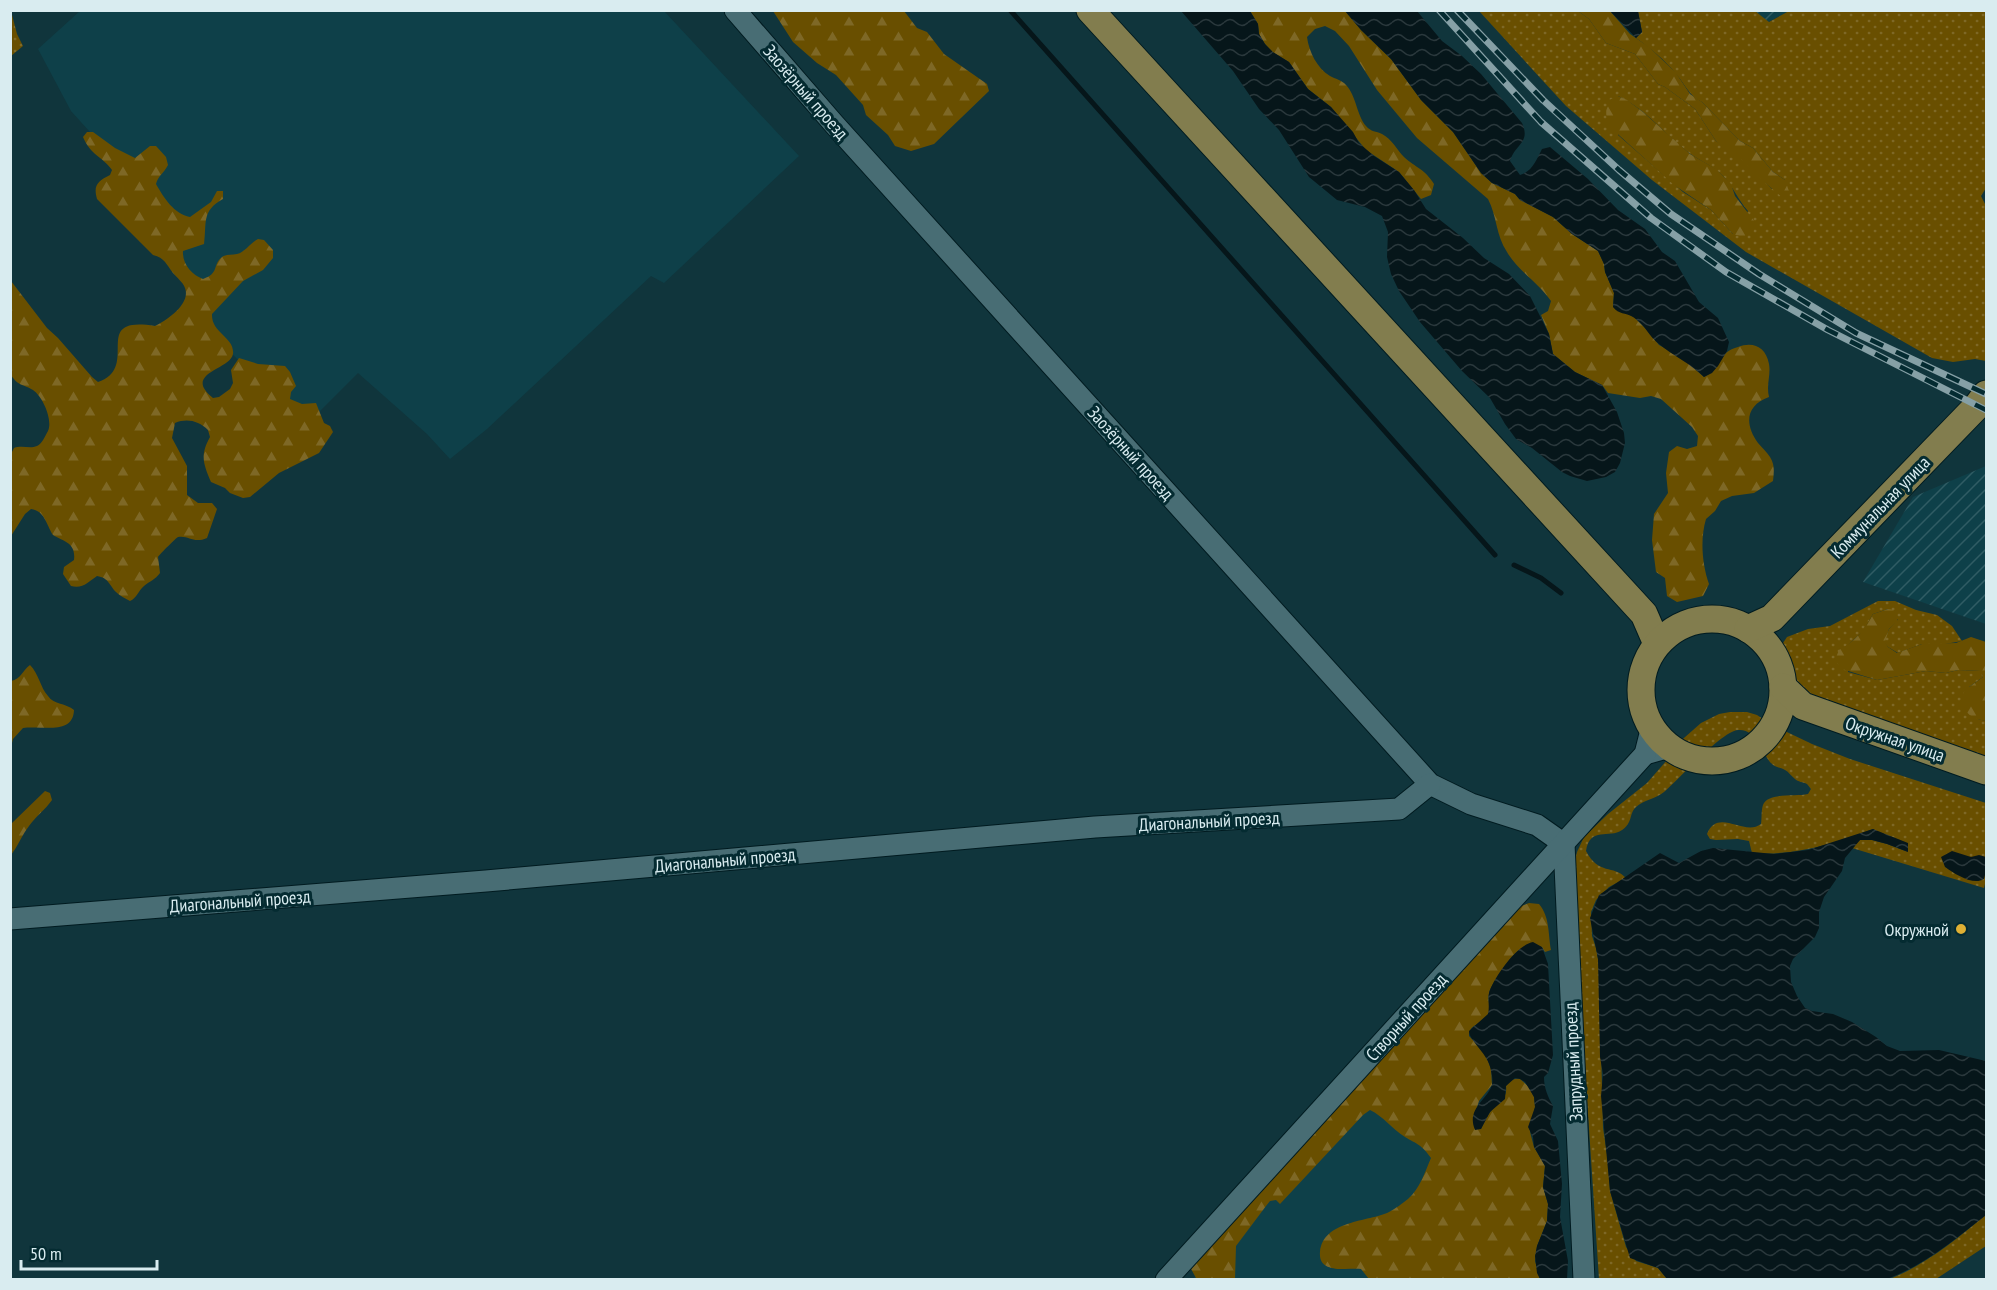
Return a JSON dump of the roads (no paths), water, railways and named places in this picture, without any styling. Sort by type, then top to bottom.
[{"type":"main road","points":[[1090,10],[1666,637]]},
{"type":"main road","name":"Коммунальная улица","points":[[1762,631],[1969,415],[1986,394]]},
{"type":"main road","points":[[1722,619],[1762,631],[1777,660],[1788,702],[1759,744],[1739,756],[1717,761],[1694,759],[1670,747],[1656,734],[1645,713],[1641,689],[1645,665],[1666,637],[1698,620],[1722,619]]},
{"type":"main road","name":"Окружная улица","points":[[1788,702],[1986,771]]},
{"type":"street","name":"Заозёрный проезд","points":[[735,10],[834,124],[1430,784],[1471,804],[1538,825],[1564,844]]},
{"type":"street","points":[[1652,726],[1645,754],[1670,747]]},
{"type":"street","name":"Створный проезд","points":[[1166,1280],[1645,754]]},
{"type":"street","name":"Диагональный проезд","points":[[10,918],[486,881],[1095,827],[1400,809],[1430,784]]},
{"type":"street","name":"Запрудный проезд","points":[[1564,844],[1584,1280]]},
{"type":"water","points":[[1181,11],[1250,11],[1258,24],[1259,34],[1265,44],[1289,62],[1308,89],[1331,107],[1353,132],[1359,143],[1399,172],[1426,209],[1484,258],[1509,274],[1530,296],[1549,334],[1553,354],[1575,372],[1602,385],[1617,412],[1625,443],[1615,472],[1606,477],[1587,481],[1570,476],[1516,439],[1490,398],[1462,371],[1420,322],[1399,291],[1391,274],[1387,257],[1388,232],[1382,216],[1365,207],[1337,200],[1309,177],[1279,130],[1259,109],[1233,71]]},
{"type":"water","points":[[1345,11],[1417,11],[1442,41],[1481,74],[1522,123],[1525,135],[1510,161],[1520,175],[1531,168],[1542,149],[1550,147],[1588,179],[1618,210],[1645,229],[1662,252],[1675,261],[1699,302],[1718,318],[1729,342],[1727,351],[1712,373],[1704,377],[1656,341],[1637,320],[1615,310],[1613,307],[1614,293],[1598,251],[1572,234],[1553,217],[1492,183],[1481,173],[1453,132],[1421,100],[1391,59]]},
{"type":"water","points":[[1610,11],[1638,11],[1642,32],[1636,38]]},
{"type":"water","points":[[1873,829],[1908,843],[1908,852],[1872,840],[1860,840],[1845,858],[1842,871],[1824,897],[1819,912],[1819,928],[1815,937],[1793,959],[1790,966],[1791,982],[1805,1008],[1833,1014],[1852,1022],[1887,1046],[1900,1051],[1939,1050],[1986,1061],[1986,1215],[1927,1259],[1887,1279],[1667,1279],[1658,1268],[1630,1258],[1610,1191],[1601,1096],[1603,1074],[1600,1057],[1598,959],[1590,918],[1599,895],[1660,853],[1679,863],[1701,851],[1713,848],[1774,854],[1808,850]]},
{"type":"water","points":[[1952,851],[1971,857],[1979,855],[1986,857],[1984,879],[1969,880],[1945,867],[1941,857]]},
{"type":"water","points":[[1533,942],[1542,947],[1548,964],[1553,1055],[1544,1081],[1553,1106],[1550,1124],[1558,1141],[1562,1184],[1560,1217],[1568,1261],[1567,1279],[1540,1279],[1537,1273],[1535,1256],[1547,1221],[1548,1204],[1543,1187],[1545,1166],[1534,1147],[1533,1137],[1528,1127],[1535,1107],[1534,1097],[1525,1082],[1515,1078],[1506,1086],[1505,1099],[1490,1112],[1481,1129],[1475,1130],[1473,1123],[1475,1110],[1492,1085],[1492,1080],[1487,1059],[1472,1039],[1469,1031],[1488,1014],[1489,993],[1502,969],[1520,949]]},
{"type":"waterway","points":[[1010,10],[1495,555]]},
{"type":"waterway","points":[[1514,565],[1541,578],[1561,593]]},
{"type":"railway","points":[[1439,10],[1541,122],[1651,218],[1726,272],[1828,330],[1986,410]]},
{"type":"railway","points":[[1457,10],[1543,100],[1671,214],[1759,274],[1856,333],[1986,394]]},
{"type":"place","name":"Окружной","points":[[1961,929]]}]
